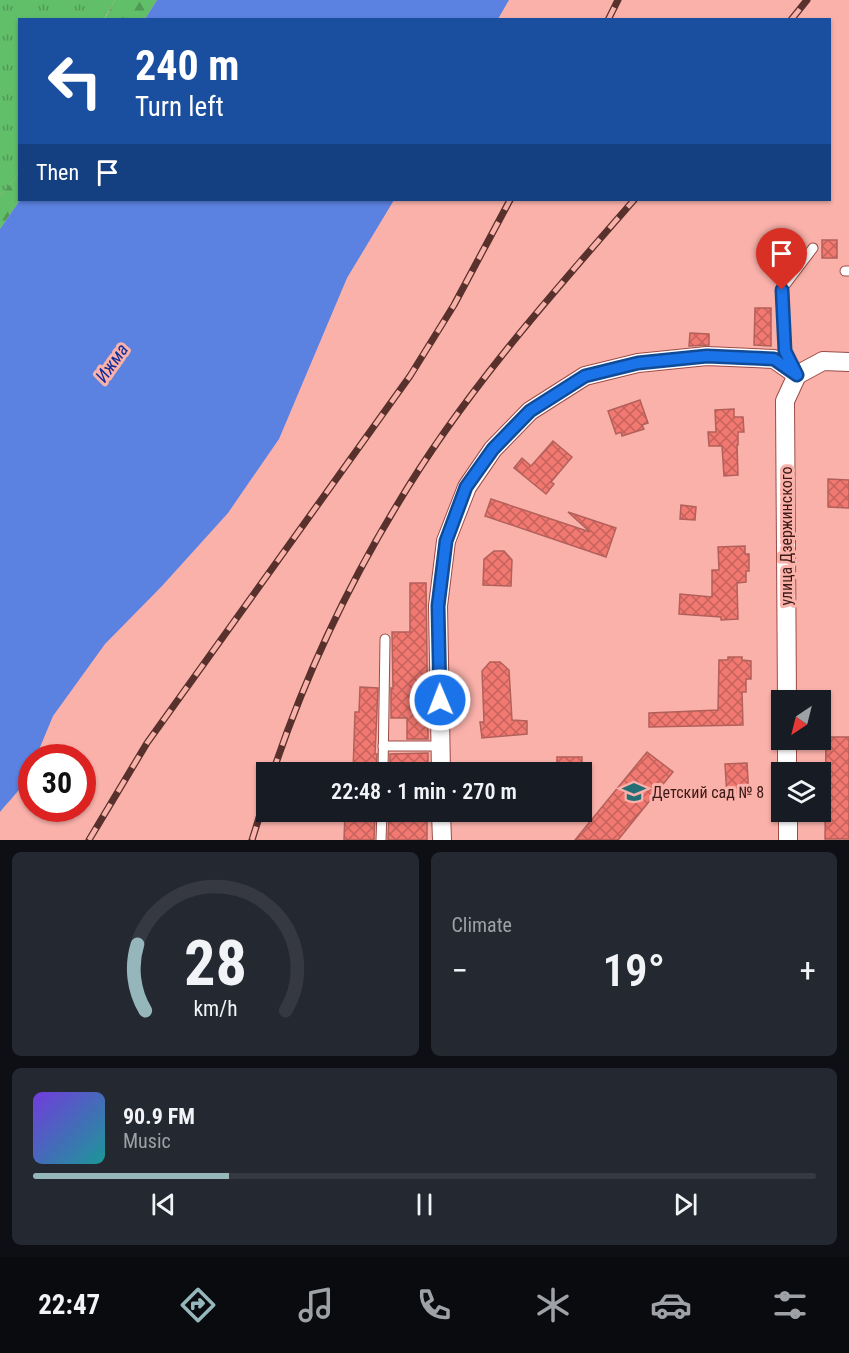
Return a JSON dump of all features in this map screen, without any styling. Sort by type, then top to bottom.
[{"type":"street","points":[[441,762],[438,606],[446,541],[466,487],[493,449],[530,411],[585,376],[638,363],[707,356],[774,359],[797,375],[823,361],[849,362]]},
{"type":"street","name":"улица Дзержинского","points":[[787,690],[785,401],[797,375]]},
{"type":"street","points":[[441,822],[442,840]]},
{"type":"street","points":[[788,822],[788,840]]},
{"type":"lane","points":[[797,375],[785,351],[782,290],[813,248]]},
{"type":"lane","points":[[383,762],[385,639]]},
{"type":"lane","points":[[383,746],[441,746]]},
{"type":"lane","points":[[381,840],[382,822]]},
{"type":"green space","points":[[0,0],[115,0],[105,18],[18,18],[18,174],[0,196]]},
{"type":"green space","points":[[115,0],[157,0],[146,18],[105,18]]},
{"type":"green space","points":[[18,174],[19,201],[0,229],[0,196]]},
{"type":"water","points":[[157,0],[509,0],[499,18],[146,18]]},
{"type":"water","name":"Ижма","points":[[19,201],[393,201],[347,278],[279,439],[228,513],[162,586],[105,644],[53,716],[41,744],[18,744],[18,791],[0,812],[0,229]]},
{"type":"building","points":[[822,240],[837,240],[837,258],[822,258]]},
{"type":"building","points":[[755,308],[771,308],[771,346],[754,345]]},
{"type":"building","points":[[690,333],[709,334],[709,345],[689,346]]},
{"type":"building","points":[[640,400],[648,423],[642,425],[644,429],[622,436],[621,432],[616,434],[608,411]]},
{"type":"building","points":[[734,409],[734,417],[743,417],[744,432],[738,432],[738,475],[724,476],[722,446],[709,446],[708,432],[716,432],[715,410]]},
{"type":"building","points":[[553,441],[572,457],[551,482],[554,484],[546,494],[514,468],[522,458],[531,466]]},
{"type":"building","points":[[828,479],[849,480],[849,508],[828,507]]},
{"type":"building","points":[[491,499],[590,532],[568,512],[616,528],[606,557],[485,516]]},
{"type":"building","points":[[681,505],[696,507],[695,520],[680,519]]},
{"type":"building","points":[[745,546],[745,554],[749,554],[749,571],[746,571],[746,582],[737,583],[738,619],[721,620],[721,617],[679,614],[680,594],[712,597],[712,570],[719,570],[718,547]]},
{"type":"building","points":[[494,551],[504,551],[512,560],[511,586],[483,585],[484,559]]},
{"type":"building","points":[[410,583],[426,583],[428,739],[407,739],[407,718],[391,718],[392,632],[410,632]]},
{"type":"building","points":[[728,657],[742,657],[742,660],[751,661],[751,679],[746,679],[746,692],[742,692],[743,725],[649,727],[649,713],[718,710],[719,660],[728,660]]},
{"type":"building","points":[[490,662],[500,662],[509,670],[512,720],[527,721],[527,734],[482,738],[480,722],[484,722],[482,671]]},
{"type":"building","points":[[360,687],[378,688],[377,762],[353,762],[355,712],[359,712]]},
{"type":"building","points":[[831,737],[849,737],[849,839],[825,839],[825,822],[831,822],[831,762],[826,762],[826,750],[831,750]]},
{"type":"building","points":[[647,752],[673,772],[618,840],[575,840]]},
{"type":"building","points":[[428,753],[428,762],[390,762],[390,754]]},
{"type":"building","points":[[557,757],[582,757],[582,762],[557,762]]},
{"type":"building","points":[[747,763],[749,796],[727,797],[725,764]]},
{"type":"building","points":[[345,822],[375,822],[374,840],[344,840]]},
{"type":"building","points":[[389,822],[427,822],[427,840],[388,840]]},
{"type":"railway","points":[[609,18],[618,0]]},
{"type":"railway","points":[[793,18],[807,0]]},
{"type":"railway","points":[[89,840],[147,743],[410,376],[454,305],[509,201]]},
{"type":"railway","points":[[276,762],[312,669],[360,569],[423,464],[450,424],[509,347],[633,201]]},
{"type":"railway","points":[[252,840],[258,822]]},
{"type":"place","name":"Детский сад № 8","points":[[634,792]]},
{"type":"route","points":[[440,700],[438,606],[446,541],[466,487],[493,449],[530,411],[585,376],[638,363],[707,356],[774,359],[797,375],[785,351],[782,290]]}]
